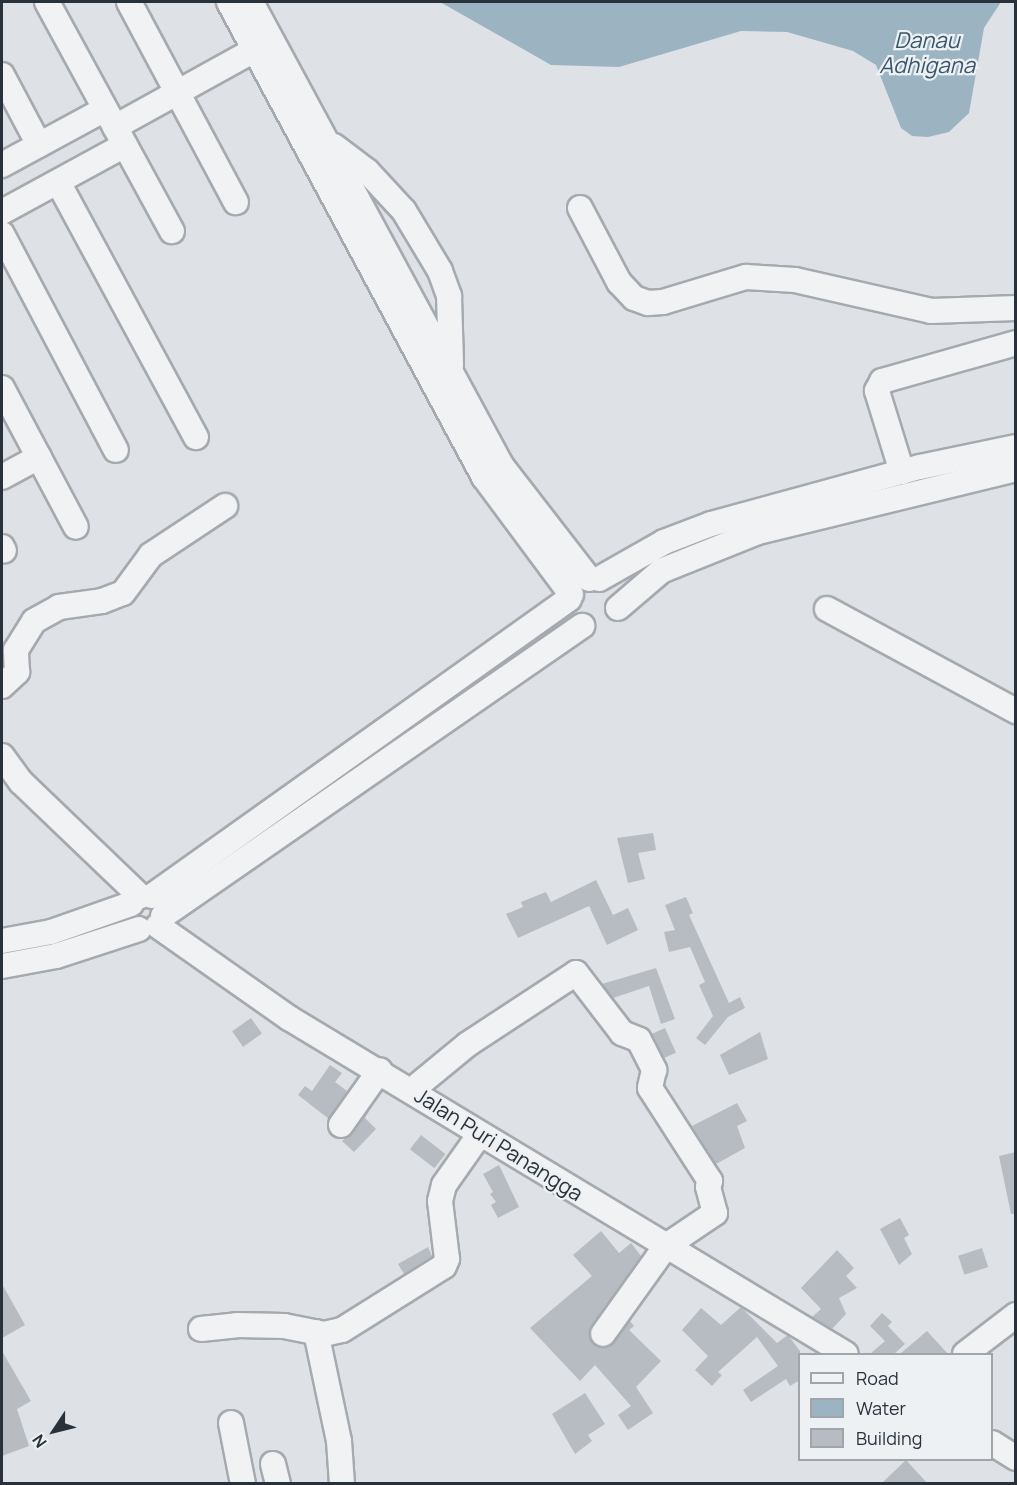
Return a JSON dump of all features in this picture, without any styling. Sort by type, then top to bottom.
[{"type":"street","points":[[47,2],[171,231]]},
{"type":"street","points":[[129,2],[236,202]]},
{"type":"street","points":[[229,2],[263,45],[326,140],[445,384]]},
{"type":"street","points":[[251,2],[263,45],[445,384],[582,588],[574,619],[582,626]]},
{"type":"street","points":[[2,212],[58,182],[115,127],[263,45]]},
{"type":"street","points":[[2,75],[39,145]]},
{"type":"street","points":[[2,165],[39,145],[115,127]]},
{"type":"street","points":[[326,140],[367,171],[404,210],[440,272],[448,296],[445,384]]},
{"type":"street","points":[[58,182],[196,437]]},
{"type":"street","points":[[580,208],[619,282],[634,298],[648,303],[663,302],[746,277],[795,280],[931,311],[1016,308]]},
{"type":"street","points":[[2,234],[116,450]]},
{"type":"street","points":[[915,476],[877,391],[882,381],[1016,343]]},
{"type":"street","points":[[2,388],[76,527]]},
{"type":"street","points":[[2,941],[147,911],[582,588],[664,542],[711,524],[915,476],[1016,447]]},
{"type":"street","points":[[2,477],[39,457]]},
{"type":"street","points":[[2,966],[56,956],[147,911],[582,626],[603,627],[618,608],[661,571],[709,550],[915,476],[1016,469]]},
{"type":"street","points":[[2,686],[17,672],[16,650],[34,621],[59,607],[102,601],[123,593],[151,555],[225,506]]},
{"type":"street","points":[[582,588],[615,591],[618,608]]},
{"type":"street","points":[[827,609],[1016,711]]},
{"type":"street","name":"Jalan Puri Panangga","points":[[2,756],[21,782],[147,911],[251,994],[844,1353]]},
{"type":"street","points":[[412,1090],[468,1044],[576,973],[622,1033],[639,1040],[654,1070],[650,1088],[710,1181],[708,1187],[715,1214],[666,1246],[603,1334]]},
{"type":"street","points":[[340,1125],[380,1070]]},
{"type":"street","points":[[201,1329],[216,1325],[284,1326],[316,1332],[342,1330],[370,1316],[444,1266],[447,1259],[441,1221],[442,1193],[480,1134]]},
{"type":"street","points":[[966,1353],[1016,1315]]},
{"type":"street","points":[[316,1332],[339,1441],[342,1484]]},
{"type":"street","points":[[231,1424],[243,1484]]},
{"type":"street","points":[[993,1444],[1016,1458]]},
{"type":"water","name":"Danau Adhigana","points":[[440,2],[1001,2],[984,28],[969,113],[949,132],[928,137],[912,136],[901,128],[876,65],[853,51],[787,32],[741,31],[619,67],[551,65]]},
{"type":"building","points":[[653,833],[656,850],[638,853],[645,879],[628,883],[617,838]]},
{"type":"building","points":[[596,880],[613,915],[628,908],[638,930],[607,945],[589,906],[518,938],[506,914],[523,907],[521,902],[546,892],[551,902]]},
{"type":"building","points":[[686,897],[693,913],[689,915],[729,1003],[740,997],[745,1008],[728,1017],[705,1045],[696,1038],[713,1016],[699,985],[705,982],[690,947],[669,952],[664,932],[675,930],[665,905]]},
{"type":"building","points":[[656,968],[675,1019],[661,1024],[649,986],[613,998],[602,984]]},
{"type":"building","points":[[251,1018],[262,1034],[243,1047],[232,1031]]},
{"type":"building","points":[[665,1028],[676,1053],[663,1058],[652,1034]]},
{"type":"building","points":[[760,1032],[768,1059],[729,1075],[720,1055]]},
{"type":"building","points":[[330,1065],[342,1073],[335,1082],[347,1091],[329,1119],[298,1095],[305,1086],[312,1091]]},
{"type":"building","points":[[737,1103],[747,1121],[737,1126],[745,1148],[716,1164],[692,1126]]},
{"type":"building","points":[[371,1108],[365,1118],[376,1129],[354,1152],[342,1141],[353,1133]]},
{"type":"building","points":[[421,1135],[445,1154],[434,1168],[410,1149]]},
{"type":"building","points":[[1016,1152],[1016,1214],[1011,1214],[999,1156]]},
{"type":"building","points":[[499,1165],[519,1207],[498,1218],[491,1205],[496,1202],[490,1194],[493,1192],[483,1174]]},
{"type":"building","points":[[900,1218],[909,1235],[904,1238],[912,1254],[899,1265],[880,1229]]},
{"type":"building","points":[[601,1231],[619,1253],[631,1243],[641,1256],[591,1326],[590,1339],[601,1348],[609,1347],[630,1321],[634,1326],[629,1330],[661,1361],[636,1387],[653,1413],[628,1430],[618,1415],[631,1406],[595,1365],[580,1381],[530,1328],[592,1276],[573,1255]]},
{"type":"building","points":[[428,1247],[432,1256],[404,1274],[398,1264]]},
{"type":"building","points":[[982,1248],[988,1267],[964,1275],[958,1256]]},
{"type":"building","points":[[837,1250],[854,1268],[846,1276],[857,1288],[839,1298],[846,1314],[832,1329],[812,1317],[821,1309],[801,1288]]},
{"type":"building","points":[[2,1284],[25,1325],[2,1338]]},
{"type":"building","points":[[741,1307],[777,1343],[788,1335],[800,1351],[798,1353],[798,1381],[790,1386],[786,1379],[751,1402],[743,1390],[778,1366],[757,1337],[718,1372],[722,1375],[712,1386],[695,1370],[708,1356],[682,1330],[701,1308],[721,1325]]},
{"type":"building","points":[[882,1313],[892,1322],[888,1326],[905,1344],[895,1353],[871,1353],[885,1341],[870,1326]]},
{"type":"building","points":[[927,1331],[947,1353],[901,1353]]},
{"type":"building","points":[[2,1351],[31,1401],[17,1409],[29,1446],[2,1456]]},
{"type":"building","points":[[585,1393],[605,1424],[588,1435],[592,1441],[575,1454],[552,1414]]},
{"type":"building","points":[[907,1461],[928,1484],[881,1484]]}]
